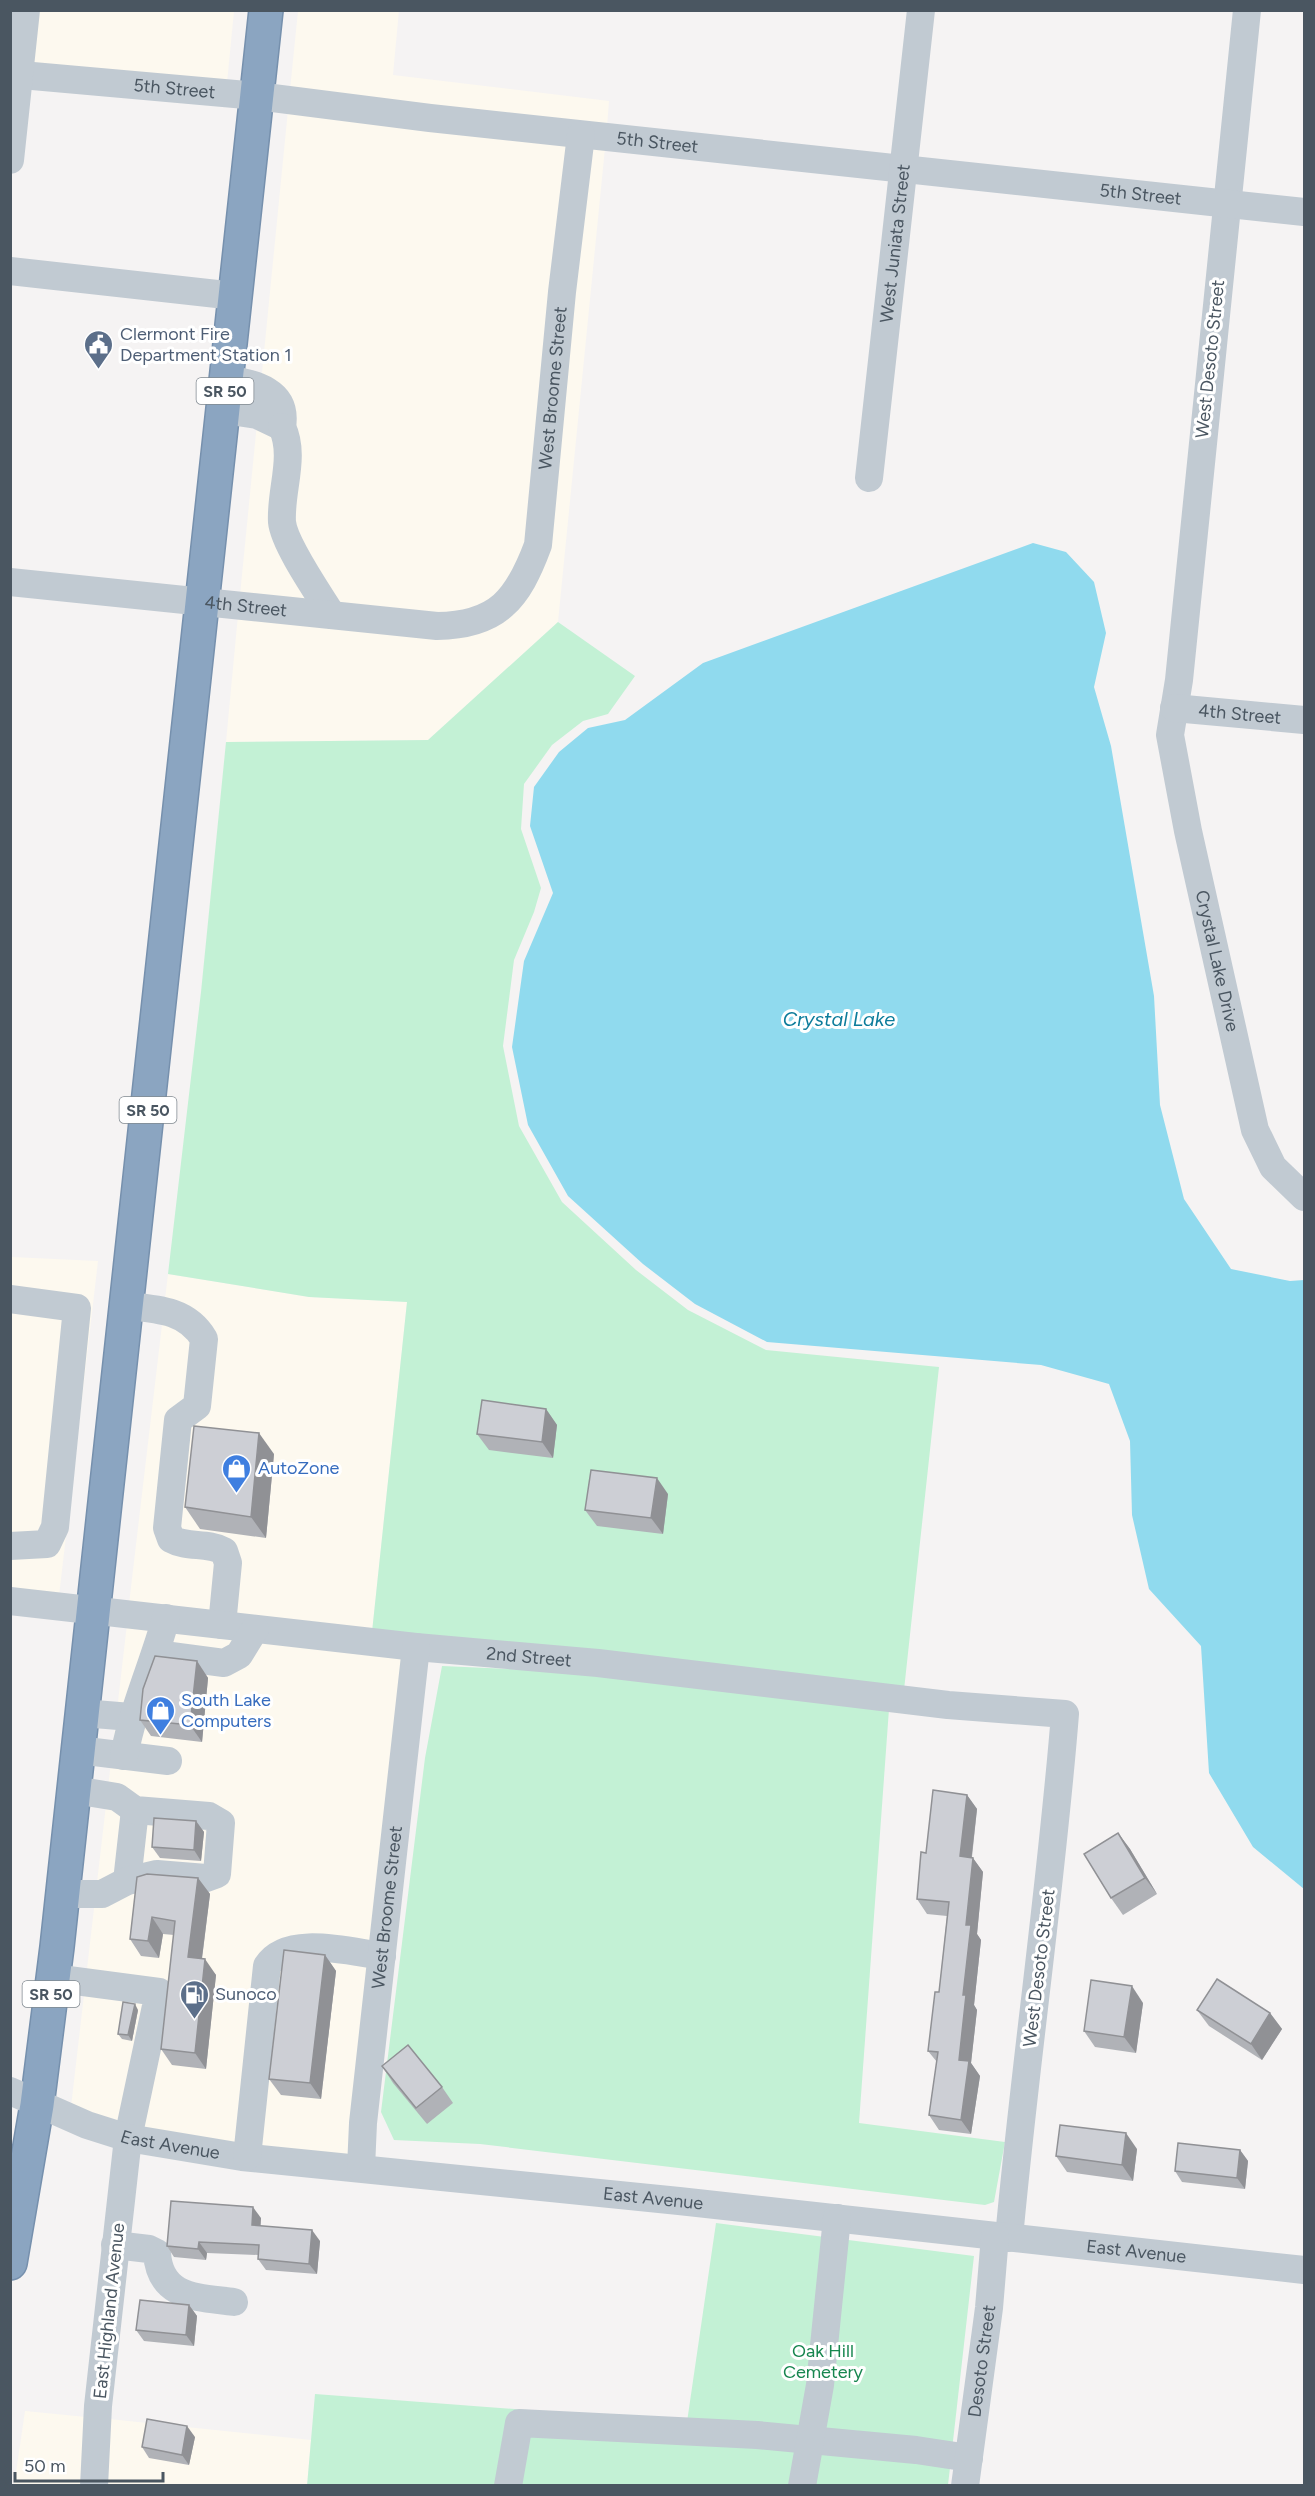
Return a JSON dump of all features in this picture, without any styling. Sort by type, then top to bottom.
[{"type":"highway","name":"SR 50","points":[[10,2263],[24,2098],[53,1978],[63,1894],[266,10]]},
{"type":"street","points":[[10,160],[14,75],[26,10]]},
{"type":"street","name":"West Juniata Street","points":[[869,478],[921,10]]},
{"type":"street","name":"West Desoto Street","points":[[1174,708],[1179,680],[1247,10]]},
{"type":"street","name":"5th Street","points":[[14,75],[257,96],[581,135],[1305,212]]},
{"type":"street","name":"West Broome Street","points":[[480,620],[498,612],[511,598],[526,576],[538,545],[562,292],[581,135]]},
{"type":"street","points":[[10,271],[235,296]]},
{"type":"street","points":[[225,394],[257,416],[282,427],[288,443],[282,525],[297,556],[333,615]]},
{"type":"street","name":"4th Street","points":[[10,582],[437,626],[457,626],[480,620]]},
{"type":"street","name":"4th Street","points":[[1174,708],[1305,720]]},
{"type":"street","name":"Crystal Lake Drive","points":[[1174,708],[1170,735],[1188,831],[1255,1130],[1273,1167],[1305,1197]]},
{"type":"street","points":[[10,1299],[77,1308],[55,1527],[47,1544],[10,1546]]},
{"type":"street","points":[[126,1306],[167,1310],[190,1320],[204,1339],[197,1406],[178,1420],[167,1528],[171,1539],[179,1543],[217,1547],[224,1551],[228,1563],[222,1625]]},
{"type":"street","name":"2nd Street","points":[[10,1601],[416,1647],[598,1663],[948,1705],[1049,1712]]},
{"type":"street","points":[[124,1756],[131,1717],[156,1654],[166,1618]]},
{"type":"street","points":[[156,1654],[224,1663],[239,1655],[255,1629]]},
{"type":"street","name":"West Broome Street","points":[[361,2168],[363,2123],[416,1647]]},
{"type":"street","name":"West Desoto Street","points":[[1002,2237],[1019,2127],[1056,1826],[1065,1714],[1049,1712]]},
{"type":"street","points":[[82,1713],[131,1717]]},
{"type":"street","points":[[78,1750],[168,1761]]},
{"type":"street","points":[[63,1894],[102,1894],[127,1881],[157,1874],[206,1878],[217,1874],[221,1823],[209,1816],[135,1810],[117,1797],[74,1790]]},
{"type":"street","points":[[127,1881],[135,1810]]},
{"type":"street","points":[[247,2157],[267,1966],[273,1957],[292,1948],[382,1956]]},
{"type":"street","name":"East Highland Avenue","points":[[53,1978],[159,1992],[128,2138],[98,2406],[94,2486]]},
{"type":"street","name":"East Avenue","points":[[24,2098],[128,2138],[247,2157],[837,2218],[1305,2270]]},
{"type":"street","points":[[802,2486],[820,2385],[837,2218]]},
{"type":"street","name":"Desoto Street","points":[[967,2472],[1002,2237]]},
{"type":"street","points":[[115,2245],[149,2249],[157,2253],[158,2268],[165,2282],[186,2295],[234,2302]]},
{"type":"street","points":[[508,2486],[519,2423],[809,2440],[916,2450],[967,2472]]},
{"type":"shaded area","points":[[399,10],[393,75],[609,101],[607,127],[290,90],[298,11]]},
{"type":"shaded area","points":[[37,11],[234,11],[227,83],[31,65]]},
{"type":"shaded area","points":[[288,110],[568,144],[527,543],[516,571],[490,603],[455,616],[240,595]]},
{"type":"shaded area","points":[[591,146],[605,148],[558,622],[428,740],[226,742],[238,615],[389,631],[521,604]]},
{"type":"shaded area","points":[[11,1257],[98,1261],[59,1596],[11,1587]]},
{"type":"shaded area","points":[[168,1274],[309,1297],[407,1302],[372,1632],[129,1604]]},
{"type":"shaded area","points":[[127,1624],[403,1656],[349,2157],[157,2134],[71,2107]]},
{"type":"shaded area","points":[[25,2411],[86,2417],[83,2485],[14,2486]]},
{"type":"shaded area","points":[[109,2419],[311,2440],[307,2485],[106,2486]]},
{"type":"green space","points":[[558,622],[635,676],[608,714],[583,721],[552,745],[524,784],[521,829],[541,888],[534,912],[514,960],[503,1046],[519,1126],[562,1202],[636,1270],[688,1310],[766,1350],[939,1367],[904,1690],[372,1632],[407,1302],[309,1297],[168,1274],[201,992],[226,742],[428,740]]},
{"type":"green space","points":[[442,1666],[597,1673],[889,1709],[859,2123],[1005,2142],[994,2202],[985,2205],[480,2144],[394,2140],[381,2112],[425,1758]]},
{"type":"green space","name":"Oak Hill Cemetery","points":[[716,2223],[974,2256],[948,2485],[307,2486],[315,2394],[687,2422]]},
{"type":"water","name":"Crystal Lake","points":[[1033,543],[1066,552],[1094,582],[1106,633],[1094,687],[1111,746],[1154,996],[1160,1105],[1184,1199],[1231,1269],[1290,1281],[1304,1280],[1304,1889],[1253,1847],[1209,1773],[1201,1646],[1149,1589],[1132,1515],[1130,1441],[1109,1384],[1041,1365],[767,1342],[695,1304],[643,1264],[568,1196],[528,1125],[512,1047],[524,961],[553,893],[530,826],[534,787],[559,752],[588,728],[625,720],[703,663]]},
{"type":"building","points":[[482,1400],[546,1409],[542,1442],[477,1434]]},
{"type":"building","points":[[194,1426],[259,1433],[251,1517],[185,1507]]},
{"type":"building","points":[[591,1470],[657,1478],[651,1518],[585,1510]]},
{"type":"building","points":[[155,1656],[197,1661],[190,1725],[140,1720],[143,1689]]},
{"type":"building","points":[[933,1790],[967,1795],[960,1856],[973,1858],[966,1925],[971,1925],[959,2060],[969,2061],[961,2120],[929,2115],[938,2052],[928,2051],[935,1992],[939,1992],[949,1902],[917,1899],[921,1852],[926,1853]]},
{"type":"building","points":[[154,1818],[196,1821],[194,1850],[152,1847]]},
{"type":"building","points":[[1118,1833],[1145,1878],[1111,1898],[1084,1854]]},
{"type":"building","points":[[147,1874],[198,1878],[188,1957],[205,1959],[195,2053],[161,2049],[175,1921],[152,1917],[148,1941],[130,1939],[137,1877]]},
{"type":"building","points":[[284,1950],[325,1955],[310,2083],[269,2079]]},
{"type":"building","points":[[1217,1979],[1270,2013],[1251,2044],[1197,2010]]},
{"type":"building","points":[[1091,1980],[1132,1986],[1124,2037],[1084,2031]]},
{"type":"building","points":[[123,2002],[135,2004],[128,2035],[118,2034]]},
{"type":"building","points":[[408,2045],[442,2087],[416,2108],[382,2066]]},
{"type":"building","points":[[1060,2125],[1126,2133],[1122,2165],[1056,2156]]},
{"type":"building","points":[[1178,2143],[1240,2150],[1237,2178],[1175,2171]]},
{"type":"building","points":[[171,2201],[253,2207],[252,2225],[312,2230],[309,2264],[258,2259],[259,2245],[199,2242],[198,2249],[167,2246]]},
{"type":"building","points":[[140,2300],[189,2305],[186,2335],[136,2330]]},
{"type":"building","points":[[147,2419],[187,2426],[182,2455],[142,2447]]},
{"type":"place","name":"Clermont Fire Department Station 1","points":[[99,370]]},
{"type":"place","name":"AutoZone","points":[[237,1494]]},
{"type":"place","name":"South Lake Computers","points":[[160,1736]]},
{"type":"place","name":"Sunoco","points":[[194,2020]]}]
